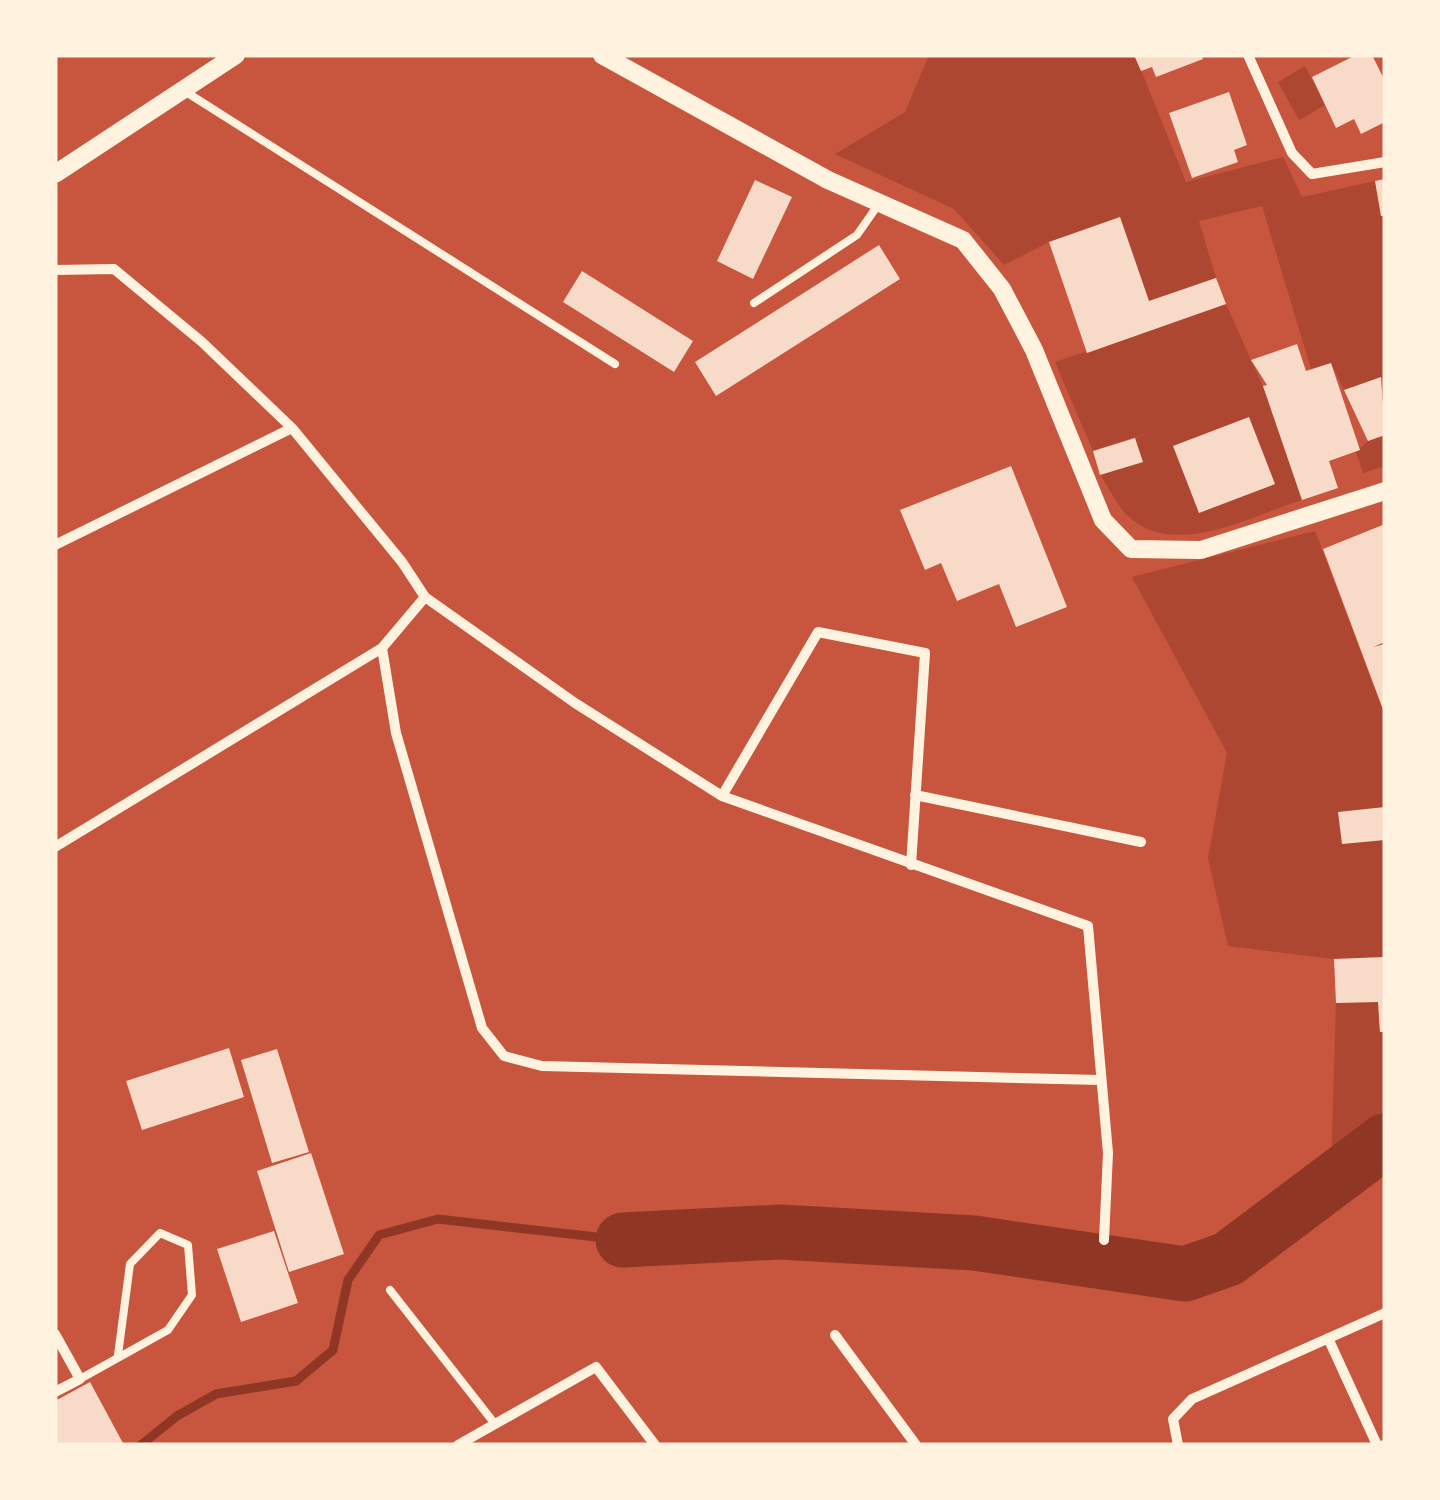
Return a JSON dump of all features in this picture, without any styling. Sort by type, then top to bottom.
[{"type":"street","points":[[55,174],[236,55]]},
{"type":"street","points":[[602,55],[828,180],[963,240],[1002,289],[1034,350],[1103,520],[1131,549],[1201,550],[1385,490]]},
{"type":"street","points":[[1248,55],[1292,152],[1312,174],[1385,162]]},
{"type":"street","points":[[55,270],[114,269],[202,342],[292,428],[402,562],[425,597],[576,704],[722,796],[1088,926],[1108,1153],[1104,1240]]},
{"type":"street","points":[[55,544],[292,428]]},
{"type":"street","points":[[55,848],[382,648],[425,597]]},
{"type":"street","points":[[722,796],[818,632],[925,654],[910,865]]},
{"type":"street","points":[[382,648],[396,733],[482,1028],[504,1056],[542,1066],[1100,1080]]},
{"type":"street","points":[[915,794],[1141,842]]},
{"type":"street","points":[[1178,1445],[1173,1419],[1182,1406],[1385,1313]]},
{"type":"street","points":[[55,1334],[80,1379],[55,1392]]},
{"type":"street","points":[[835,1335],[916,1445]]},
{"type":"street","points":[[1328,1338],[1376,1445]]},
{"type":"street","points":[[458,1445],[596,1367],[656,1445]]},
{"type":"lane","points":[[182,90],[615,364]]},
{"type":"lane","points":[[754,303],[857,235],[879,204]]},
{"type":"lane","points":[[80,1379],[168,1330],[192,1296],[188,1244],[160,1233],[130,1264],[118,1355]]},
{"type":"lane","points":[[390,1290],[495,1424]]},
{"type":"shaded area","points":[[929,55],[1135,55],[1186,182],[1283,157],[1302,197],[1375,181],[1381,216],[1385,216],[1385,376],[1344,390],[1331,363],[1311,369],[1262,206],[1199,221],[1216,278],[1149,301],[1120,217],[1049,242],[1004,265],[954,209],[835,154],[905,112]]},
{"type":"shaded area","points":[[1305,66],[1325,105],[1299,120],[1278,82]]},
{"type":"shaded area","points":[[1226,304],[1265,391],[1302,500],[1212,531],[1166,534],[1145,528],[1122,510],[1100,475],[1142,462],[1135,438],[1150,432],[1093,451],[1055,362]]},
{"type":"shaded area","points":[[1385,435],[1385,466],[1363,473],[1356,452],[1368,441]]},
{"type":"shaded area","points":[[1315,531],[1385,716],[1385,957],[1334,959],[1228,946],[1208,858],[1227,753],[1132,577]]},
{"type":"shaded area","points":[[1378,1002],[1379,1031],[1385,1032],[1385,1133],[1331,1170],[1336,1003]]},
{"type":"building","points":[[1134,55],[1201,55],[1203,59],[1156,77],[1152,67],[1141,71]]},
{"type":"building","points":[[1356,55],[1372,55],[1385,81],[1385,122],[1361,134],[1354,119],[1336,128],[1312,77]]},
{"type":"building","points":[[1229,92],[1247,145],[1234,150],[1238,162],[1192,178],[1169,113]]},
{"type":"building","points":[[1385,179],[1385,216],[1381,216],[1375,181]]},
{"type":"building","points":[[755,180],[792,197],[753,279],[717,261]]},
{"type":"building","points":[[1120,217],[1149,301],[1216,278],[1226,304],[1087,353],[1049,242]]},
{"type":"building","points":[[879,245],[900,279],[716,396],[695,362]]},
{"type":"building","points":[[582,271],[693,341],[674,372],[563,302]]},
{"type":"building","points":[[1297,344],[1306,371],[1331,363],[1360,450],[1329,461],[1338,488],[1302,500],[1263,386],[1267,385],[1251,360]]},
{"type":"building","points":[[1381,377],[1385,435],[1368,441],[1344,390]]},
{"type":"building","points":[[1249,417],[1275,484],[1199,513],[1173,446]]},
{"type":"building","points":[[1135,438],[1143,462],[1100,475],[1093,451]]},
{"type":"building","points":[[1011,466],[1067,607],[1016,627],[999,584],[957,601],[941,563],[925,570],[900,510]]},
{"type":"building","points":[[1385,524],[1385,642],[1373,647],[1385,644],[1384,712],[1323,549]]},
{"type":"building","points":[[1385,807],[1385,840],[1342,844],[1338,812]]},
{"type":"building","points":[[1385,957],[1385,1032],[1380,1032],[1378,1002],[1336,1003],[1334,959]]},
{"type":"building","points":[[229,1048],[244,1097],[142,1130],[126,1081]]},
{"type":"building","points":[[277,1049],[309,1152],[272,1163],[241,1060]]},
{"type":"building","points":[[311,1153],[344,1254],[289,1272],[257,1171]]},
{"type":"building","points":[[274,1231],[298,1303],[241,1322],[217,1249]]},
{"type":"building","points":[[90,1382],[124,1445],[55,1445],[55,1401]]},
{"type":"waterway","points":[[623,1240],[780,1232],[974,1243],[1185,1274],[1228,1259],[1385,1141]]},
{"type":"waterway","points":[[141,1445],[177,1416],[216,1394],[296,1381],[333,1350],[348,1280],[379,1235],[438,1219],[623,1240]]}]
